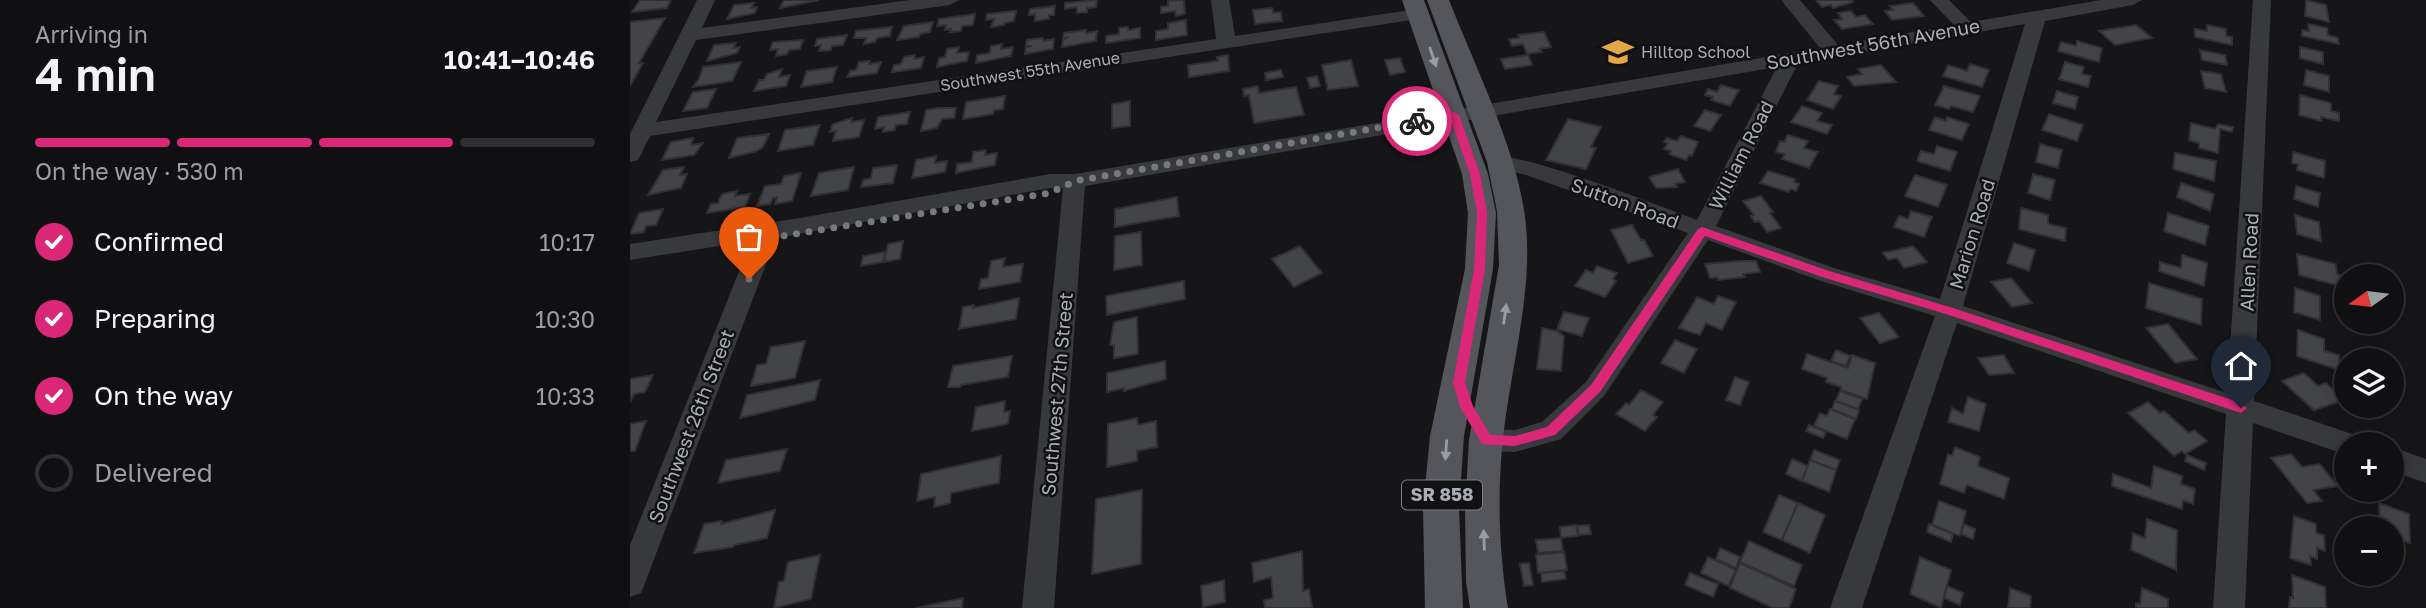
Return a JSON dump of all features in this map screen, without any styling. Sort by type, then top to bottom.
[{"type":"main road","name":"SR 858","points":[[1438,0],[1467,113],[1482,213],[1479,269],[1447,436],[1441,508],[1444,608]]},
{"type":"main road","name":"SR 858","points":[[1416,7],[1467,113],[1500,162],[1511,211],[1513,265],[1486,440],[1483,509],[1485,582],[1489,608]]},
{"type":"main road","points":[[1459,383],[1467,407],[1486,440]]},
{"type":"main road","points":[[1441,551],[1466,573],[1470,608]]},
{"type":"street","points":[[630,155],[706,0]]},
{"type":"street","points":[[689,35],[950,0]]},
{"type":"street","points":[[1220,0],[1226,41]]},
{"type":"street","points":[[1790,0],[1833,51]]},
{"type":"street","points":[[1939,0],[1967,28]]},
{"type":"street","name":"Southwest 56th Avenue","points":[[630,252],[1050,193],[1075,181],[2037,16],[2099,3],[2133,0]]},
{"type":"street","name":"Allen Road","points":[[2229,608],[2262,0]]},
{"type":"street","name":"Southwest 55th Avenue","points":[[642,131],[1226,41],[1416,7]]},
{"type":"street","name":"Marion Road","points":[[1846,608],[1949,311],[2037,16]]},
{"type":"street","name":"William Road","points":[[1486,440],[1515,441],[1551,431],[1595,388],[1702,231],[1791,58]]},
{"type":"street","name":"Sutton Road","points":[[1500,162],[1531,169],[1826,274],[1949,311],[2334,439]]},
{"type":"street","name":"Southwest 27th Street","points":[[1038,608],[1075,181]]},
{"type":"street","name":"Southwest 56th Avenue","points":[[630,263],[766,235]]},
{"type":"street","name":"Southwest 26th Street","points":[[630,583],[766,235]]},
{"type":"street","points":[[2404,464],[2426,471]]},
{"type":"building","points":[[640,0],[671,0],[667,8],[632,12]]},
{"type":"building","points":[[784,0],[819,0],[780,8]]},
{"type":"building","points":[[1097,0],[1096,7],[1087,8],[1087,12],[1077,13],[1077,7],[1065,9],[1065,3]]},
{"type":"building","points":[[1184,0],[1185,14],[1176,16],[1175,11],[1161,13],[1161,7],[1168,6],[1168,1]]},
{"type":"building","points":[[1816,0],[1853,2],[1833,8],[1831,5],[1822,7]]},
{"type":"building","points":[[2306,0],[2326,5],[2329,22],[2305,16]]},
{"type":"building","points":[[754,3],[751,8],[757,7],[755,13],[727,19],[734,5]]},
{"type":"building","points":[[1913,3],[1924,16],[1892,20],[1885,11],[1893,10],[1890,6]]},
{"type":"building","points":[[1055,6],[1054,15],[1049,15],[1049,19],[1035,21],[1035,14],[1029,15],[1030,9]]},
{"type":"building","points":[[1272,8],[1273,13],[1281,12],[1282,21],[1255,24],[1253,10]]},
{"type":"building","points":[[1016,11],[1014,21],[1004,25],[991,27],[994,19],[986,20],[987,14]]},
{"type":"building","points":[[1851,11],[1856,17],[1865,15],[1873,24],[1842,29],[1834,20],[1842,19],[1838,13]]},
{"type":"building","points":[[975,14],[973,25],[962,26],[961,31],[950,32],[951,29],[945,30],[946,25],[937,26],[939,19]]},
{"type":"building","points":[[665,18],[639,63],[643,63],[630,86],[630,22]]},
{"type":"building","points":[[1186,20],[1187,35],[1156,40],[1156,31],[1168,29],[1168,23]]},
{"type":"building","points":[[933,22],[930,32],[920,34],[919,37],[897,40],[904,26]]},
{"type":"building","points":[[2308,24],[2327,28],[2328,35],[2338,38],[2339,44],[2302,36],[2302,30],[2309,31]]},
{"type":"building","points":[[2136,25],[2152,38],[2115,45],[2099,31]]},
{"type":"building","points":[[2207,25],[2226,29],[2226,36],[2232,37],[2232,45],[2195,37],[2195,29],[2207,31]]},
{"type":"building","points":[[892,27],[890,36],[877,38],[875,42],[864,44],[866,38],[854,38],[856,31]]},
{"type":"building","points":[[1128,27],[1128,30],[1140,28],[1140,38],[1106,43],[1106,36],[1119,34],[1119,28]]},
{"type":"building","points":[[1086,30],[1086,33],[1097,31],[1096,41],[1062,47],[1063,40],[1069,37],[1063,38],[1064,33]]},
{"type":"building","points":[[1544,32],[1551,47],[1540,49],[1542,52],[1527,54],[1523,44],[1512,46],[1509,39],[1519,38],[1518,35]]},
{"type":"building","points":[[847,35],[843,45],[832,46],[831,50],[819,51],[821,45],[815,46],[817,39]]},
{"type":"building","points":[[1043,38],[1043,41],[1054,39],[1053,49],[1025,54],[1026,47],[1032,46],[1026,46],[1027,40]]},
{"type":"building","points":[[803,40],[800,49],[789,50],[787,54],[776,56],[778,49],[770,50],[773,42]]},
{"type":"building","points":[[2077,41],[2102,48],[2099,62],[2058,51],[2061,42],[2076,46]]},
{"type":"building","points":[[736,43],[733,48],[740,47],[737,53],[707,61],[714,45]]},
{"type":"building","points":[[1002,44],[1001,49],[1013,47],[1011,56],[976,63],[977,55],[990,53],[991,46]]},
{"type":"building","points":[[959,47],[957,53],[969,52],[967,61],[937,67],[939,58],[945,57],[947,49]]},
{"type":"building","points":[[2300,47],[2323,52],[2323,64],[2300,58]]},
{"type":"building","points":[[2200,50],[2225,55],[2227,65],[2202,60]]},
{"type":"building","points":[[915,55],[914,59],[924,57],[921,68],[892,72],[894,65],[901,64],[904,57]]},
{"type":"building","points":[[1228,55],[1229,71],[1189,77],[1188,65],[1218,61],[1217,57]]},
{"type":"building","points":[[1528,55],[1532,65],[1505,69],[1501,59]]},
{"type":"building","points":[[1400,58],[1405,72],[1390,75],[1385,60]]},
{"type":"building","points":[[1351,60],[1358,86],[1328,90],[1322,65]]},
{"type":"building","points":[[870,61],[869,64],[881,62],[877,73],[847,77],[850,71],[856,70],[859,62]]},
{"type":"building","points":[[741,62],[732,81],[693,87],[703,67]]},
{"type":"building","points":[[2065,62],[2084,67],[2082,74],[2091,76],[2088,87],[2059,79]]},
{"type":"building","points":[[1970,64],[1989,70],[1982,87],[1943,76],[1948,65],[1967,71]]},
{"type":"building","points":[[1881,65],[1896,82],[1854,86],[1847,77],[1862,74],[1858,69]]},
{"type":"building","points":[[837,67],[832,82],[801,87],[807,71]]},
{"type":"building","points":[[782,69],[779,77],[790,75],[786,86],[754,91],[759,80],[764,80],[767,74]]},
{"type":"building","points":[[1281,70],[1283,77],[1266,80],[1265,73]]},
{"type":"building","points":[[2306,70],[2329,76],[2329,92],[2304,85]]},
{"type":"building","points":[[2201,71],[2221,74],[2226,92],[2205,88]]},
{"type":"building","points":[[1317,76],[1320,86],[1310,88],[1307,78]]},
{"type":"building","points":[[1819,81],[1838,86],[1834,94],[1841,96],[1833,109],[1807,100]]},
{"type":"building","points":[[1721,85],[1739,90],[1730,106],[1711,100],[1713,97],[1705,95],[1708,89],[1717,92]]},
{"type":"building","points":[[1258,86],[1259,93],[1296,87],[1304,115],[1254,123],[1249,95],[1244,96],[1243,89]]},
{"type":"building","points":[[1944,86],[1980,96],[1973,112],[1935,105]]},
{"type":"building","points":[[716,89],[707,108],[683,111],[693,92]]},
{"type":"building","points":[[2057,91],[2078,97],[2075,109],[2053,103]]},
{"type":"building","points":[[2300,95],[2331,103],[2331,111],[2339,113],[2339,121],[2321,117],[2321,121],[2299,115]]},
{"type":"building","points":[[1005,96],[1003,109],[994,110],[993,114],[963,119],[966,102]]},
{"type":"building","points":[[1130,101],[1130,126],[1112,128],[1112,104]]},
{"type":"building","points":[[1802,106],[1822,113],[1817,121],[1832,125],[1827,134],[1791,122]]},
{"type":"building","points":[[956,108],[954,118],[942,119],[937,128],[921,131],[926,110]]},
{"type":"building","points":[[1705,110],[1721,115],[1710,131],[1694,126]]},
{"type":"building","points":[[910,112],[907,124],[896,125],[895,130],[883,132],[884,127],[875,129],[878,117]]},
{"type":"building","points":[[2049,114],[2083,125],[2077,141],[2042,130]]},
{"type":"building","points":[[1935,117],[1946,121],[1947,117],[1969,124],[1962,140],[1929,130]]},
{"type":"building","points":[[852,118],[851,122],[864,120],[859,137],[833,141],[836,131],[830,132],[833,124]]},
{"type":"building","points":[[1568,119],[1601,127],[1591,147],[1596,148],[1586,169],[1546,160]]},
{"type":"building","points":[[2191,123],[2215,129],[2218,124],[2233,127],[2232,132],[2220,129],[2218,153],[2199,148],[2199,143],[2189,140]]},
{"type":"building","points":[[820,125],[813,145],[778,151],[785,130]]},
{"type":"building","points":[[769,134],[763,147],[757,151],[729,158],[737,138]]},
{"type":"building","points":[[1788,135],[1808,141],[1804,148],[1818,152],[1809,168],[1782,159],[1785,154],[1776,152],[1780,141],[1784,142]]},
{"type":"building","points":[[1681,136],[1698,142],[1692,156],[1689,155],[1686,160],[1669,154],[1671,151],[1664,149],[1668,143],[1664,142],[1667,138],[1677,141]]},
{"type":"building","points":[[693,138],[691,145],[703,143],[694,155],[662,160],[671,142]]},
{"type":"building","points":[[2040,144],[2062,150],[2058,168],[2036,162]]},
{"type":"building","points":[[1937,146],[1957,152],[1950,171],[1917,161],[1921,151],[1934,154]]},
{"type":"building","points":[[986,150],[985,155],[997,153],[995,165],[956,173],[957,164],[972,162],[973,152]]},
{"type":"building","points":[[2293,152],[2325,161],[2324,178],[2297,170],[2298,164],[2292,163]]},
{"type":"building","points":[[2175,153],[2216,161],[2214,181],[2173,169]]},
{"type":"building","points":[[936,156],[935,163],[947,161],[945,172],[912,178],[916,160]]},
{"type":"building","points":[[897,165],[893,183],[861,187],[863,180],[871,178],[873,168]]},
{"type":"building","points":[[684,167],[680,175],[687,174],[681,188],[648,195],[663,170]]},
{"type":"building","points":[[854,167],[848,190],[811,196],[819,173]]},
{"type":"building","points":[[1678,169],[1685,182],[1675,184],[1677,187],[1656,188],[1649,177]]},
{"type":"building","points":[[1768,171],[1795,179],[1794,182],[1799,184],[1796,191],[1790,189],[1789,192],[1760,183]]},
{"type":"building","points":[[801,173],[792,201],[775,204],[777,197],[773,198],[770,204],[757,206],[765,186],[781,184],[784,176]]},
{"type":"building","points":[[2033,174],[2055,180],[2050,200],[2028,193]]},
{"type":"building","points":[[1915,175],[1947,185],[1938,207],[1905,196]]},
{"type":"building","points":[[2181,183],[2214,194],[2210,211],[2177,197]]},
{"type":"building","points":[[2296,186],[2320,193],[2318,207],[2294,199]]},
{"type":"building","points":[[737,191],[735,196],[750,194],[745,207],[707,213],[711,204],[718,203],[722,194]]},
{"type":"building","points":[[1761,196],[1781,228],[1767,232],[1759,221],[1755,222],[1751,216],[1754,215],[1743,201]]},
{"type":"building","points":[[1177,197],[1179,216],[1115,227],[1115,209]]},
{"type":"building","points":[[2021,208],[2048,215],[2048,224],[2066,228],[2065,241],[2019,229]]},
{"type":"building","points":[[663,209],[656,225],[646,226],[644,232],[630,234],[639,213]]},
{"type":"building","points":[[1911,211],[1932,217],[1924,237],[1894,227],[1899,216],[1908,219]]},
{"type":"building","points":[[2168,213],[2209,226],[2205,245],[2164,231]]},
{"type":"building","points":[[2295,215],[2319,222],[2321,241],[2297,234]]},
{"type":"building","points":[[1632,225],[1653,256],[1628,263],[1611,230]]},
{"type":"building","points":[[1141,232],[1142,265],[1114,270],[1115,236]]},
{"type":"building","points":[[903,241],[900,259],[884,262],[888,244]]},
{"type":"building","points":[[2014,243],[2035,250],[2029,271],[2007,263]]},
{"type":"building","points":[[1300,246],[1322,273],[1294,287],[1272,259]]},
{"type":"building","points":[[1913,246],[1927,262],[1904,268],[1897,258],[1888,260],[1883,253]]},
{"type":"building","points":[[885,252],[883,262],[861,266],[863,256]]},
{"type":"building","points":[[2297,254],[2336,264],[2334,284],[2299,275]]},
{"type":"building","points":[[2182,255],[2207,263],[2204,286],[2159,271],[2160,262],[2181,268]]},
{"type":"building","points":[[1005,258],[1003,267],[1023,264],[1020,282],[979,289],[981,279],[988,278],[991,261]]},
{"type":"building","points":[[1756,261],[1760,272],[1743,274],[1745,277],[1718,280],[1717,277],[1710,278],[1705,264]]},
{"type":"building","points":[[1597,266],[1617,273],[1613,279],[1616,281],[1605,297],[1575,286],[1586,270],[1593,273]]},
{"type":"building","points":[[2011,278],[2032,303],[2012,307],[1991,282]]},
{"type":"building","points":[[1184,281],[1185,299],[1107,315],[1106,296]]},
{"type":"building","points":[[2149,283],[2202,299],[2201,325],[2146,308]]},
{"type":"building","points":[[2295,288],[2320,296],[2320,320],[2294,312]]},
{"type":"building","points":[[1718,296],[1736,302],[1722,330],[1706,323],[1700,335],[1679,328],[1697,297],[1714,304]]},
{"type":"building","points":[[1019,298],[1016,319],[959,329],[963,307],[974,305],[973,308]]},
{"type":"building","points":[[1564,312],[1589,318],[1582,336],[1557,329]]},
{"type":"building","points":[[1879,313],[1899,337],[1880,343],[1860,318]]},
{"type":"building","points":[[1137,317],[1138,354],[1114,358],[1114,345],[1110,345],[1114,322]]},
{"type":"building","points":[[2168,324],[2197,359],[2175,363],[2146,328]]},
{"type":"building","points":[[1542,328],[1557,331],[1564,336],[1561,371],[1537,369]]},
{"type":"building","points":[[2298,330],[2324,339],[2324,351],[2334,354],[2334,368],[2297,356]]},
{"type":"building","points":[[1675,340],[1697,349],[1684,373],[1661,363]]},
{"type":"building","points":[[805,341],[795,378],[751,386],[757,365],[766,364],[771,347]]},
{"type":"building","points":[[1836,350],[1850,356],[1846,366],[1831,361]]},
{"type":"building","points":[[1807,354],[1848,368],[1852,355],[1875,363],[1867,399],[1841,390],[1841,387],[1826,382],[1827,378],[1802,369]]},
{"type":"building","points":[[2004,355],[2014,373],[1989,375],[1978,358]]},
{"type":"building","points":[[1012,356],[1008,377],[948,387],[953,366]]},
{"type":"building","points":[[1165,361],[1166,379],[1124,391],[1124,388],[1107,392],[1107,373]]},
{"type":"building","points":[[2304,373],[2318,386],[2326,383],[2334,391],[2334,403],[2314,410],[2282,381]]},
{"type":"building","points":[[653,375],[645,392],[634,394],[630,402],[630,379]]},
{"type":"building","points":[[1735,377],[1749,382],[1740,405],[1726,400]]},
{"type":"building","points":[[820,380],[815,400],[740,418],[747,395]]},
{"type":"building","points":[[1641,390],[1663,402],[1653,415],[1657,417],[1645,431],[1616,414],[1626,403],[1629,405]]},
{"type":"building","points":[[1840,391],[1862,399],[1858,409],[1836,401]]},
{"type":"building","points":[[1968,397],[1986,404],[1979,431],[1948,422],[1952,408],[1963,414]]},
{"type":"building","points":[[1005,401],[1004,412],[1010,411],[1008,424],[972,431],[976,407]]},
{"type":"building","points":[[1835,401],[1859,410],[1856,419],[1832,409]]},
{"type":"building","points":[[2148,402],[2160,413],[2164,411],[2189,433],[2194,430],[2207,441],[2185,454],[2182,451],[2174,456],[2128,413]]},
{"type":"building","points":[[1830,409],[1855,419],[1847,439],[1814,426],[1820,413],[1827,416]]},
{"type":"building","points":[[1137,418],[1138,425],[1156,421],[1157,447],[1137,451],[1137,461],[1107,467],[1108,424]]},
{"type":"building","points":[[646,421],[635,451],[630,451],[630,424]]},
{"type":"building","points":[[1809,425],[1826,432],[1823,438],[1806,431]]},
{"type":"building","points":[[1955,447],[1980,457],[1978,466],[2009,478],[2004,499],[1967,485],[1964,493],[1940,484],[1948,454],[1952,456]]},
{"type":"building","points":[[787,449],[780,471],[718,483],[726,460]]},
{"type":"building","points":[[1814,450],[1840,460],[1836,470],[1810,460]]},
{"type":"building","points":[[2291,454],[2302,467],[2320,464],[2334,481],[2334,487],[2313,490],[2322,501],[2307,503],[2271,458]]},
{"type":"building","points":[[2187,455],[2206,463],[2204,470],[2185,461]]},
{"type":"building","points":[[1001,456],[999,483],[951,493],[950,503],[934,507],[935,497],[917,501],[921,474]]},
{"type":"building","points":[[1792,459],[1808,466],[1802,481],[1786,474]]},
{"type":"building","points":[[1810,460],[1836,470],[1829,492],[1802,481]]},
{"type":"building","points":[[2154,466],[2182,476],[2181,484],[2195,489],[2193,504],[2183,500],[2182,509],[2112,486],[2113,474],[2151,488]]},
{"type":"building","points":[[1142,490],[1141,564],[1092,574],[1096,499]]},
{"type":"building","points":[[1779,495],[1798,503],[1782,540],[1763,532]]},
{"type":"building","points":[[1939,501],[1966,511],[1960,536],[1932,525]]},
{"type":"building","points":[[1798,503],[1825,515],[1810,553],[1782,540]]},
{"type":"building","points":[[2379,503],[2409,514],[2410,543],[2404,541],[2404,516],[2380,516]]},
{"type":"building","points":[[775,510],[767,538],[694,553],[704,524],[722,521],[721,524]]},
{"type":"building","points":[[2294,516],[2316,524],[2316,533],[2324,535],[2325,551],[2317,548],[2317,559],[2310,556],[2311,565],[2290,558]]},
{"type":"building","points":[[2147,519],[2177,530],[2176,570],[2131,550],[2133,533],[2145,538]]},
{"type":"building","points":[[1929,524],[1953,534],[1951,542],[1927,532]]},
{"type":"building","points":[[1964,524],[1975,529],[1973,539],[1961,534]]},
{"type":"building","points":[[1576,525],[1578,536],[1561,538],[1560,527]]},
{"type":"building","points":[[1589,525],[1591,534],[1579,535],[1577,526]]},
{"type":"building","points":[[1561,538],[1563,551],[1538,553],[1536,540]]},
{"type":"building","points":[[1749,541],[1802,565],[1794,586],[1740,562]]},
{"type":"building","points":[[1720,548],[1740,557],[1736,568],[1716,559]]},
{"type":"building","points":[[1302,551],[1303,591],[1309,589],[1312,608],[1265,608],[1264,600],[1273,598],[1271,577],[1254,582],[1252,563]]},
{"type":"building","points":[[1564,552],[1567,570],[1538,573],[1536,555]]},
{"type":"building","points":[[820,555],[811,599],[774,608],[779,582],[784,581],[788,562]]},
{"type":"building","points":[[1708,557],[1736,570],[1728,586],[1701,573]]},
{"type":"building","points":[[1920,557],[1951,570],[1941,608],[1910,594]]},
{"type":"building","points":[[1529,563],[1533,585],[1524,586],[1520,564]]},
{"type":"building","points":[[1740,563],[1796,589],[1789,608],[1773,608],[1730,588]]},
{"type":"building","points":[[1564,571],[1566,579],[1542,582],[1541,573]]},
{"type":"building","points":[[1690,573],[1718,584],[1713,597],[1685,585]]},
{"type":"building","points":[[2292,575],[2325,587],[2326,608],[2289,608],[2290,597],[2293,598]]},
{"type":"building","points":[[1224,580],[1225,602],[1203,607],[1201,586]]},
{"type":"building","points":[[1947,586],[1963,593],[1960,605],[1944,598]]},
{"type":"building","points":[[2010,588],[2031,596],[2030,608],[2008,608]]},
{"type":"building","points":[[2142,588],[2168,599],[2168,608],[2136,608],[2136,603],[2140,604]]},
{"type":"building","points":[[963,598],[962,608],[916,608]]},
{"type":"way so far","points":[[749,279],[764,239],[1050,193],[1075,181],[1417,121]]},
{"type":"place","name":"Hilltop School","points":[[1618,52]]},
{"type":"route","points":[[1417,121],[1454,115],[1475,174],[1482,213],[1479,269],[1459,383],[1475,425],[1486,440],[1515,441],[1551,431],[1595,388],[1702,231],[1826,274],[1949,311],[2241,408]]}]
